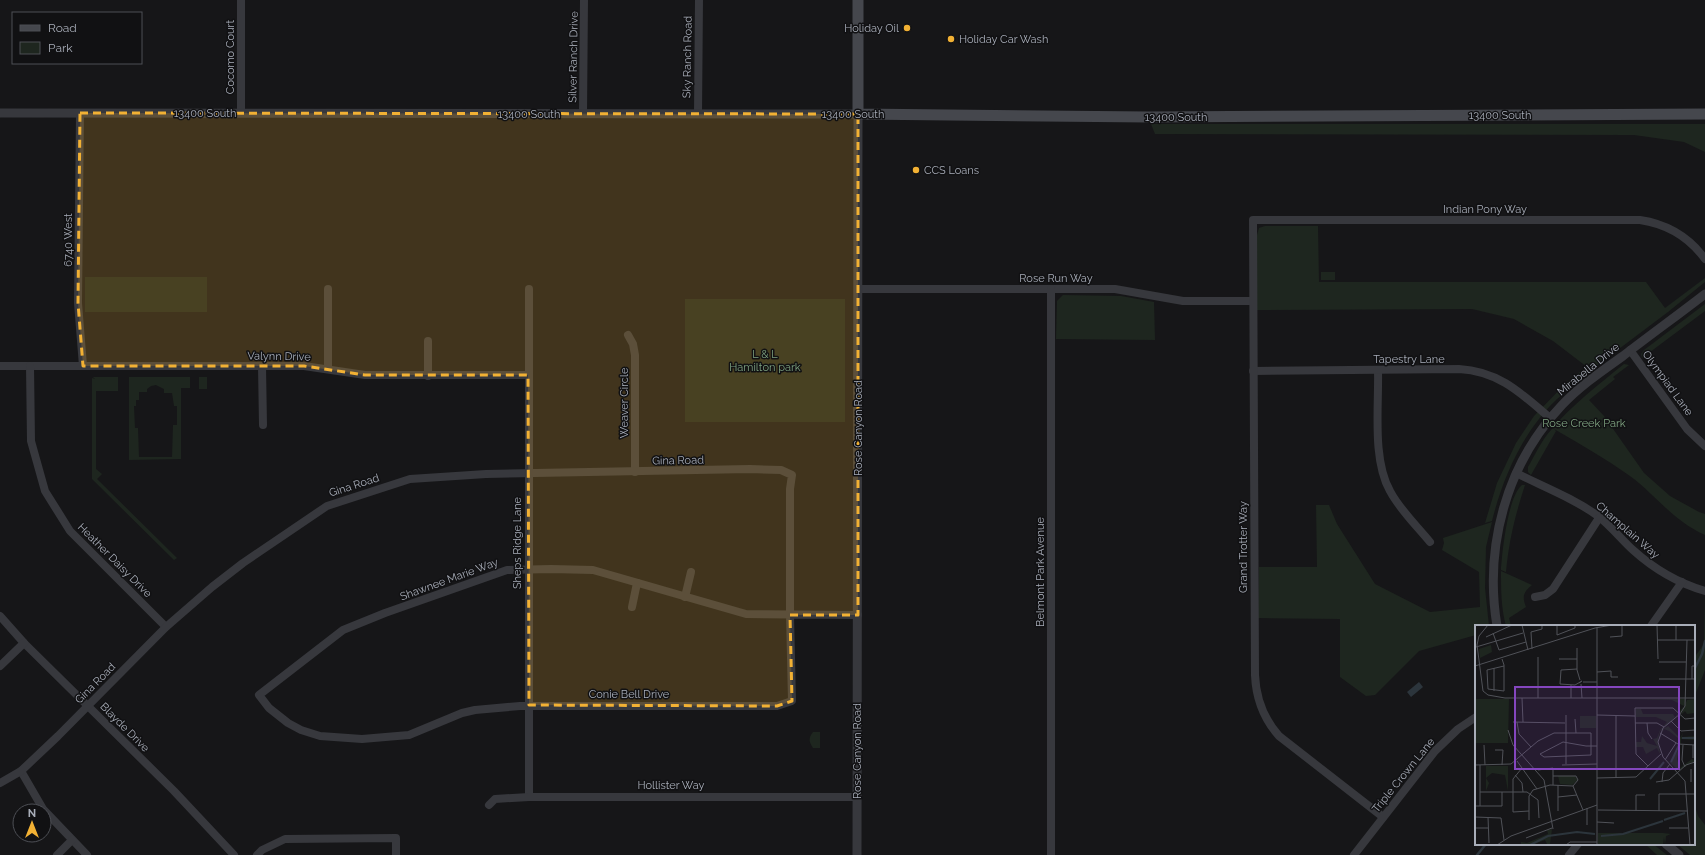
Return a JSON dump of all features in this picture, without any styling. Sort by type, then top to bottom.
[{"type":"main road","name":"Rose Canyon Road","points":[[858,0],[858,114]]},
{"type":"main road","name":"13400 South","points":[[858,114],[1173,117],[1705,114]]},
{"type":"street","name":"Cocomo Court","points":[[241,0],[241,114]]},
{"type":"street","name":"Silver Ranch Drive","points":[[583,114],[584,0]]},
{"type":"street","name":"Sky Ranch Road","points":[[698,114],[699,0]]},
{"type":"street","name":"13400 South","points":[[0,113],[858,114]]},
{"type":"street","name":"6740 West","points":[[80,113],[78,303],[84,366]]},
{"type":"street","name":"Rose Canyon Road","points":[[857,855],[858,114]]},
{"type":"street","name":"Indian Pony Way","points":[[1253,220],[1640,220],[1657,224],[1677,232],[1694,246],[1705,259]]},
{"type":"street","name":"Grand Trotter Way","points":[[1253,220],[1255,675],[1260,704],[1267,721],[1285,742],[1383,817]]},
{"type":"street","points":[[328,289],[328,369]]},
{"type":"street","name":"Sheps Ridge Lane","points":[[529,289],[529,797]]},
{"type":"street","name":"Rose Run Way","points":[[858,289],[1121,290],[1183,301],[1253,301]]},
{"type":"street","name":"Belmont Park Avenue","points":[[1051,289],[1051,855]]},
{"type":"street","name":"Mirabella Drive","points":[[1497,625],[1493,581],[1495,545],[1501,516],[1516,473],[1530,447],[1550,418],[1575,393],[1705,294]]},
{"type":"street","name":"Weaver Circle","points":[[628,336],[633,344],[635,355],[635,472]]},
{"type":"street","points":[[428,341],[428,376]]},
{"type":"street","name":"Olympiad Lane","points":[[1630,350],[1687,429],[1705,446]]},
{"type":"street","name":"Valynn Drive","points":[[0,366],[304,366],[365,376],[528,375]]},
{"type":"street","name":"Heather Daisy Drive","points":[[30,366],[31,441],[45,491],[70,531],[166,627]]},
{"type":"street","points":[[262,366],[263,425]]},
{"type":"street","name":"Tapestry Lane","points":[[1253,371],[1459,369],[1488,374],[1510,385],[1550,418]]},
{"type":"street","points":[[1378,370],[1379,452],[1383,475],[1395,500],[1430,542]]},
{"type":"street","name":"Gina Road","points":[[0,782],[21,771],[166,627],[243,563],[327,506],[410,479],[486,474],[774,470],[782,470],[792,475]]},
{"type":"street","name":"Champlain Way","points":[[1516,473],[1572,500],[1599,518],[1642,558],[1665,574],[1705,591]]},
{"type":"street","name":"Conie Bell Drive","points":[[259,695],[268,708],[288,723],[301,730],[320,736],[362,739],[409,735],[462,713],[475,710],[529,705],[777,706],[792,701],[790,489],[792,475]]},
{"type":"street","points":[[1535,597],[1545,595],[1553,589],[1599,518]]},
{"type":"street","name":"Shawnee Marie Way","points":[[259,695],[343,630],[385,613],[507,570],[594,570],[746,614],[858,616]]},
{"type":"street","points":[[685,597],[691,572]]},
{"type":"street","points":[[1652,625],[1682,582]]},
{"type":"street","points":[[632,607],[637,583]]},
{"type":"street","name":"Blayde Drive","points":[[0,616],[24,643],[174,791],[234,855]]},
{"type":"street","points":[[0,666],[24,643]]},
{"type":"street","name":"Triple Crown Lane","points":[[1354,855],[1438,747],[1458,729],[1475,718]]},
{"type":"street","points":[[21,771],[44,809],[87,855]]},
{"type":"street","name":"Hollister Way","points":[[489,805],[495,799],[529,797],[856,797]]},
{"type":"street","points":[[257,855],[262,850],[285,840],[396,838],[396,855]]},
{"type":"street","points":[[57,855],[72,840]]},
{"type":"street","points":[[1569,855],[1577,845]]},
{"type":"street","points":[[1667,845],[1679,855]]},
{"type":"highlighted area","points":[[80,113],[858,114],[858,615],[790,615],[792,701],[777,706],[529,705],[528,375],[365,375],[304,366],[83,366],[78,303]]},
{"type":"green space","points":[[1151,124],[1705,124],[1705,152],[1684,142],[1634,135],[1155,134]]},
{"type":"green space","points":[[1265,226],[1318,226],[1319,282],[1646,282],[1665,308],[1705,278],[1705,282],[1591,370],[1553,341],[1514,319],[1472,309],[1257,310],[1257,235],[1259,228]]},
{"type":"green space","points":[[1321,272],[1335,272],[1335,280],[1321,280]]},
{"type":"green space","points":[[85,277],[207,277],[207,312],[85,312]]},
{"type":"green space","points":[[1063,295],[1121,296],[1154,302],[1155,340],[1056,339],[1057,301]]},
{"type":"green space","name":"L & L Hamilton park","points":[[685,299],[845,299],[845,422],[685,422]]},
{"type":"green space","points":[[1705,304],[1705,311],[1642,358],[1641,354],[1644,350]]},
{"type":"green space","name":"Rose Creek Park","points":[[1624,364],[1629,365],[1613,377],[1615,379],[1589,400],[1604,416],[1644,473],[1670,496],[1705,514],[1705,535],[1693,529],[1674,515],[1630,476],[1554,429],[1556,431],[1531,475],[1528,472],[1528,467],[1547,434],[1568,412]]},
{"type":"green space","points":[[1586,367],[1590,370],[1550,406],[1523,442],[1510,467],[1492,521],[1485,523],[1497,483],[1516,443],[1534,416],[1568,381]]},
{"type":"green space","points":[[93,377],[118,377],[118,391],[96,391],[96,469],[102,474],[97,479],[177,558],[174,560],[92,479],[92,378],[95,379]]},
{"type":"green space","points":[[129,377],[190,377],[190,388],[181,388],[181,459],[129,460]],"holes":[[[156,385],[164,389],[164,393],[172,393],[174,406],[177,406],[177,425],[173,425],[172,457],[139,457],[138,428],[135,428],[134,406],[136,406],[136,400],[139,400],[139,392],[147,392],[147,389],[151,386]]]},
{"type":"green space","points":[[199,377],[207,377],[207,389],[199,389]]},
{"type":"green space","points":[[1522,485],[1525,485],[1513,528],[1506,572],[1501,570],[1509,512],[1517,491]]},
{"type":"green space","points":[[1316,505],[1329,505],[1337,524],[1375,584],[1430,612],[1480,607],[1479,572],[1442,550],[1444,543],[1443,538],[1492,522],[1486,547],[1485,588],[1489,625],[1475,625],[1475,635],[1419,651],[1375,695],[1366,696],[1340,677],[1340,619],[1258,618],[1259,567],[1317,567]]},
{"type":"green space","points":[[1501,571],[1532,585],[1524,595],[1526,607],[1509,618],[1511,625],[1506,625],[1502,598]]},
{"type":"green space","points":[[1705,596],[1705,670],[1695,695],[1695,657],[1704,644]]},
{"type":"green space","points":[[813,732],[820,732],[820,748],[813,748],[811,744],[810,738]]},
{"type":"green space","points":[[1695,806],[1698,816],[1705,825],[1705,855],[1690,855],[1678,845],[1695,845]]},
{"type":"green space","points":[[1646,845],[1654,845],[1667,855],[1657,855]]},
{"type":"shaded area","points":[[1419,682],[1423,687],[1411,697],[1407,692]]},
{"type":"waterway","points":[[1695,668],[1702,654],[1705,641]]},
{"type":"waterway","points":[[1477,855],[1485,845]]},
{"type":"place","name":"Holiday Oil","points":[[907,28]]},
{"type":"place","name":"Holiday Car Wash","points":[[951,39]]},
{"type":"place","name":"CCS Loans","points":[[916,170]]}]
